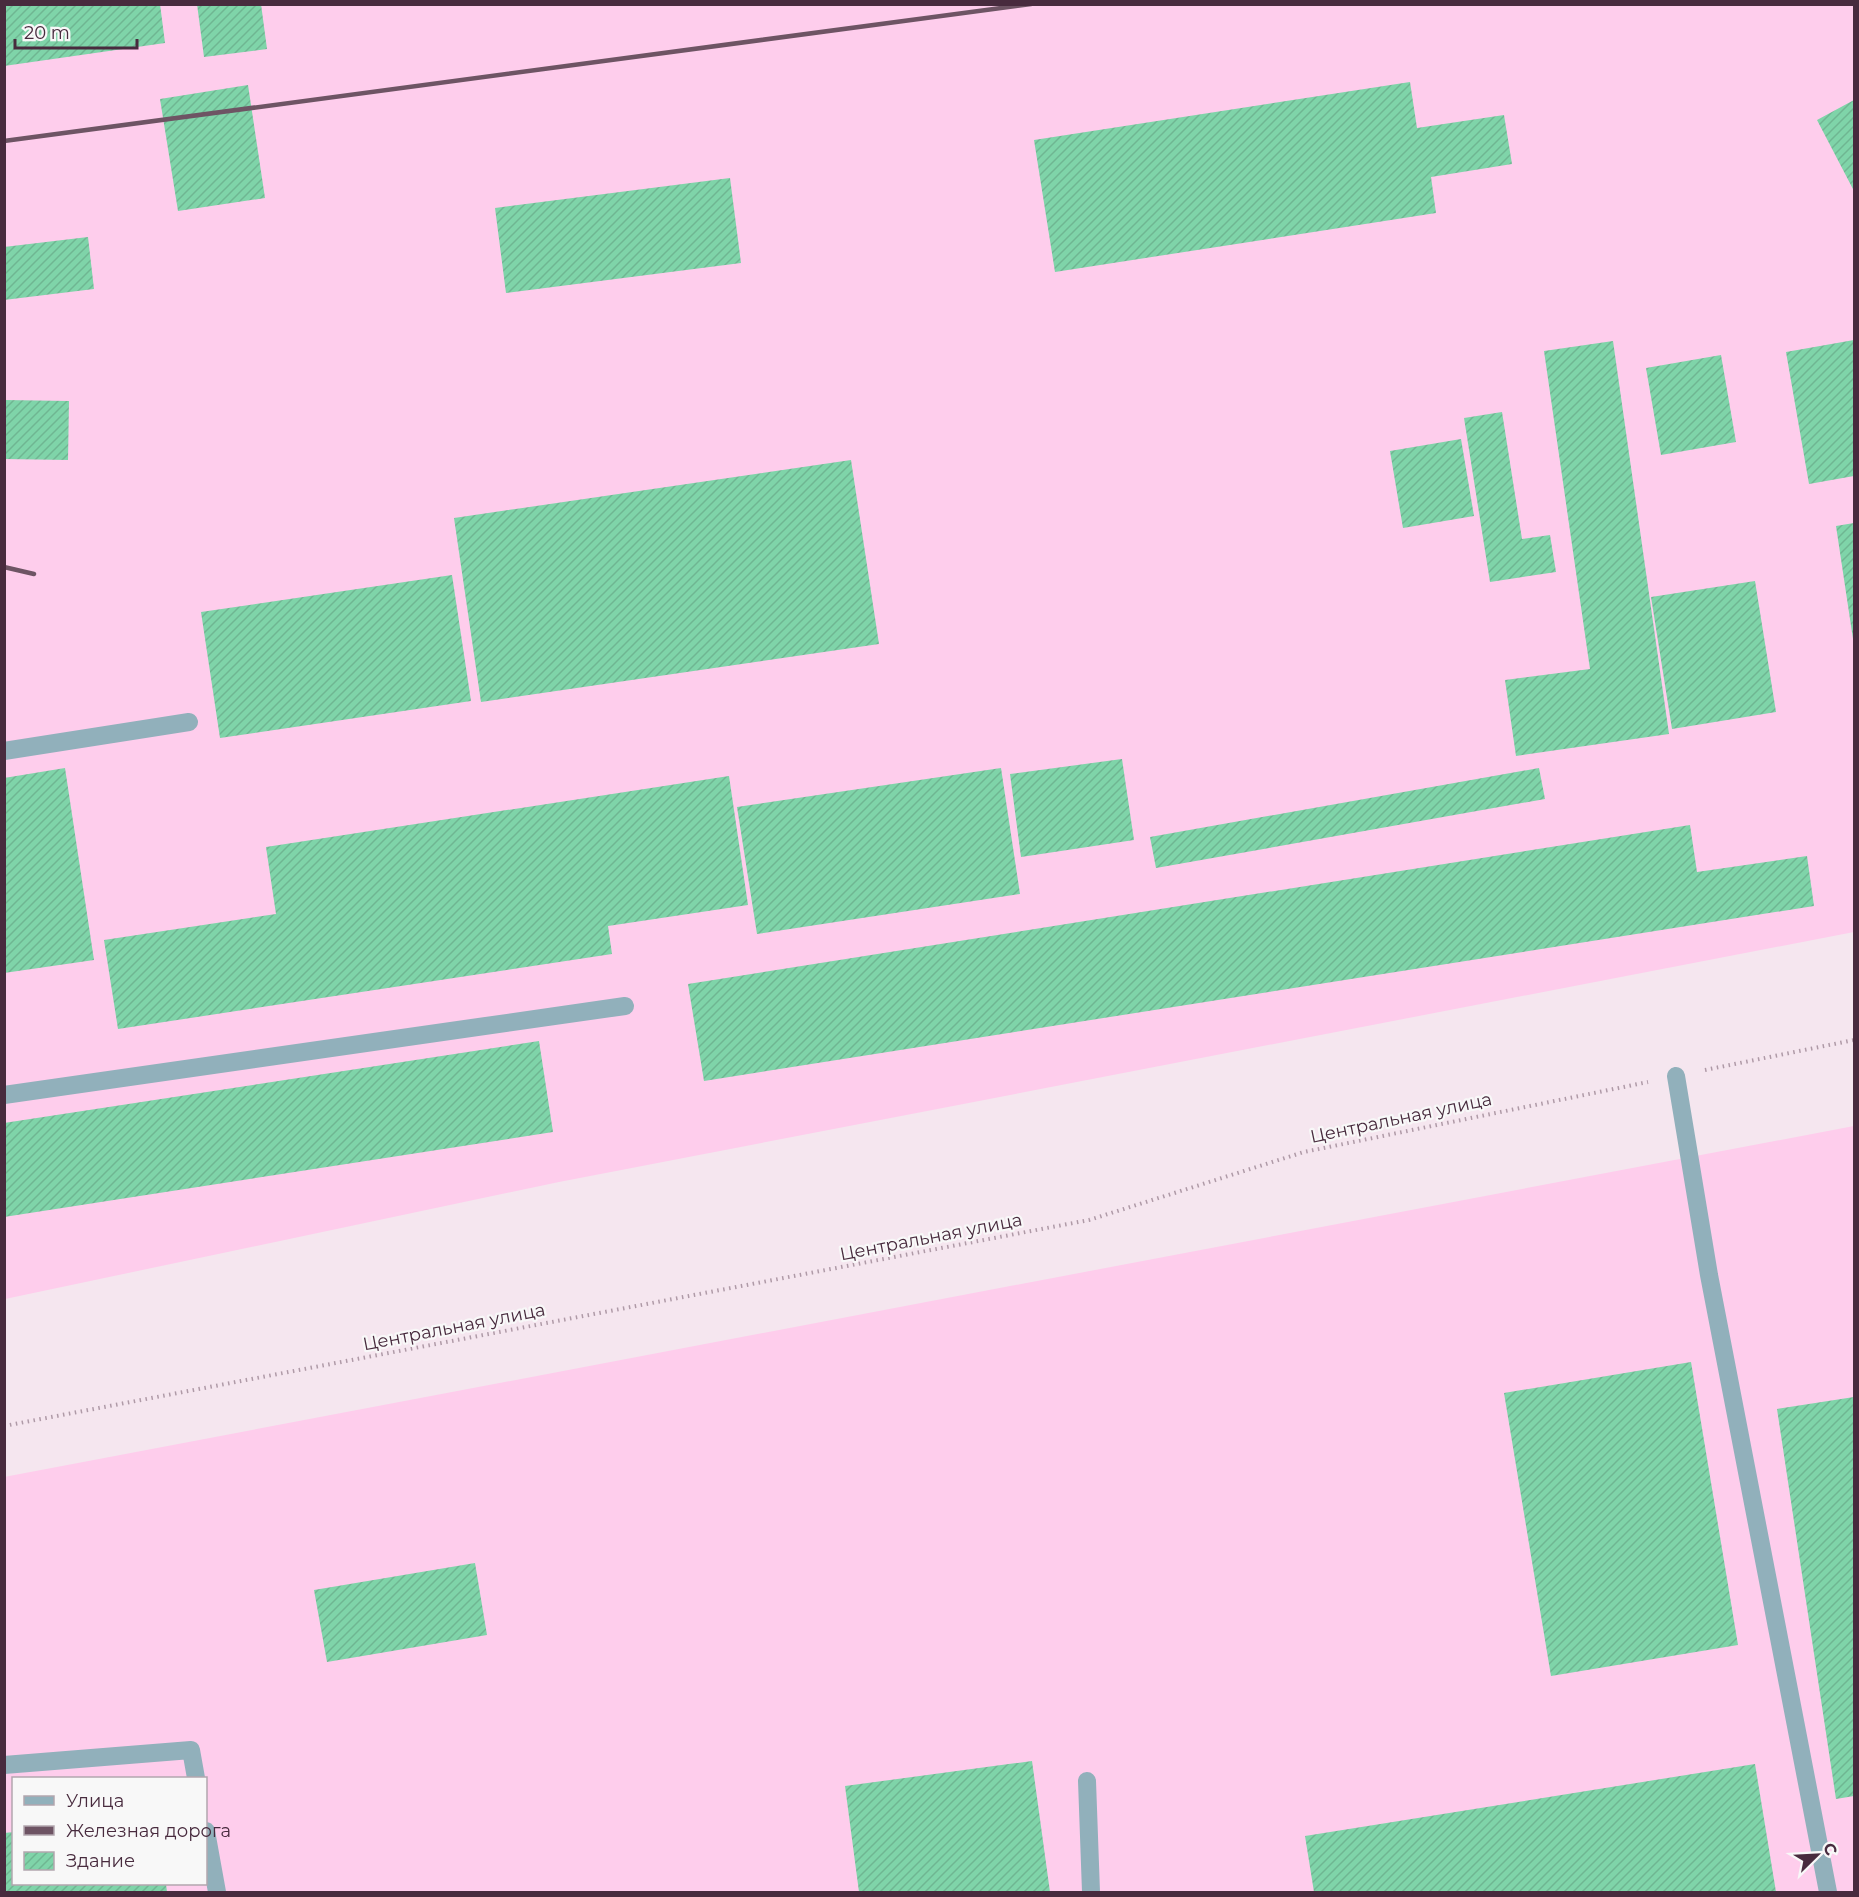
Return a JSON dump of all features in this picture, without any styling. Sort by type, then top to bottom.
[{"type":"lane","points":[[4,751],[189,722]]},
{"type":"lane","points":[[4,1095],[625,1006]]},
{"type":"lane","points":[[1676,1076],[1709,1275],[1828,1893]]},
{"type":"lane","points":[[4,1765],[190,1750],[196,1777]]},
{"type":"lane","points":[[1087,1781],[1091,1893]]},
{"type":"lane","points":[[207,1837],[217,1893]]},
{"type":"path","name":"Центральная улица","points":[[4,1426],[1089,1220],[1304,1152],[1854,1040]]},
{"type":"shaded area","points":[[4,5],[1854,5],[1854,932],[559,1182],[5,1299]]},
{"type":"shaded area","points":[[1854,1126],[1854,1892],[5,1892],[4,1477]]},
{"type":"building","points":[[4,4],[160,4],[165,43],[4,66]]},
{"type":"building","points":[[197,4],[261,4],[267,49],[204,57]]},
{"type":"building","points":[[1410,82],[1417,128],[1504,115],[1512,164],[1431,177],[1436,213],[1055,272],[1034,140]]},
{"type":"building","points":[[248,85],[265,198],[178,211],[160,99]]},
{"type":"building","points":[[1854,100],[1854,191],[1817,120]]},
{"type":"building","points":[[730,178],[741,263],[506,293],[495,208]]},
{"type":"building","points":[[88,237],[94,289],[4,300],[4,247]]},
{"type":"building","points":[[1854,340],[1854,476],[1809,484],[1786,352]]},
{"type":"building","points":[[1613,341],[1669,734],[1516,756],[1505,680],[1590,669],[1544,351]]},
{"type":"building","points":[[1721,355],[1736,442],[1661,455],[1646,368]]},
{"type":"building","points":[[4,400],[69,401],[68,460],[4,459]]},
{"type":"building","points":[[1502,412],[1522,539],[1550,535],[1556,572],[1490,582],[1464,418]]},
{"type":"building","points":[[1461,439],[1474,516],[1403,528],[1390,451]]},
{"type":"building","points":[[851,460],[879,644],[481,702],[454,518]]},
{"type":"building","points":[[1854,523],[1854,639],[1853,639],[1836,526]]},
{"type":"building","points":[[452,575],[471,701],[220,738],[201,612]]},
{"type":"building","points":[[1755,581],[1776,712],[1672,729],[1651,597]]},
{"type":"building","points":[[1122,759],[1134,840],[1021,857],[1010,774]]},
{"type":"building","points":[[65,768],[94,960],[4,973],[4,778]]},
{"type":"building","points":[[1001,768],[1020,894],[757,934],[737,807]]},
{"type":"building","points":[[1539,768],[1545,799],[1156,868],[1150,837]]},
{"type":"building","points":[[729,776],[748,905],[608,926],[612,954],[118,1029],[104,940],[276,914],[266,847]]},
{"type":"building","points":[[1690,825],[1697,872],[1807,856],[1814,906],[704,1081],[688,984]]},
{"type":"building","points":[[539,1041],[553,1132],[4,1217],[4,1123]]},
{"type":"building","points":[[1691,1362],[1738,1645],[1551,1676],[1504,1393]]},
{"type":"building","points":[[1854,1397],[1854,1796],[1836,1799],[1777,1409]]},
{"type":"building","points":[[475,1563],[487,1635],[327,1662],[314,1590]]},
{"type":"building","points":[[1032,1761],[1050,1892],[859,1892],[845,1786]]},
{"type":"building","points":[[1755,1764],[1776,1892],[1314,1892],[1305,1836]]},
{"type":"building","points":[[12,1832],[12,1885],[166,1885],[167,1892],[4,1892],[4,1833]]},
{"type":"railway","points":[[4,141],[1031,4]]},
{"type":"railway","points":[[4,567],[34,574]]}]
